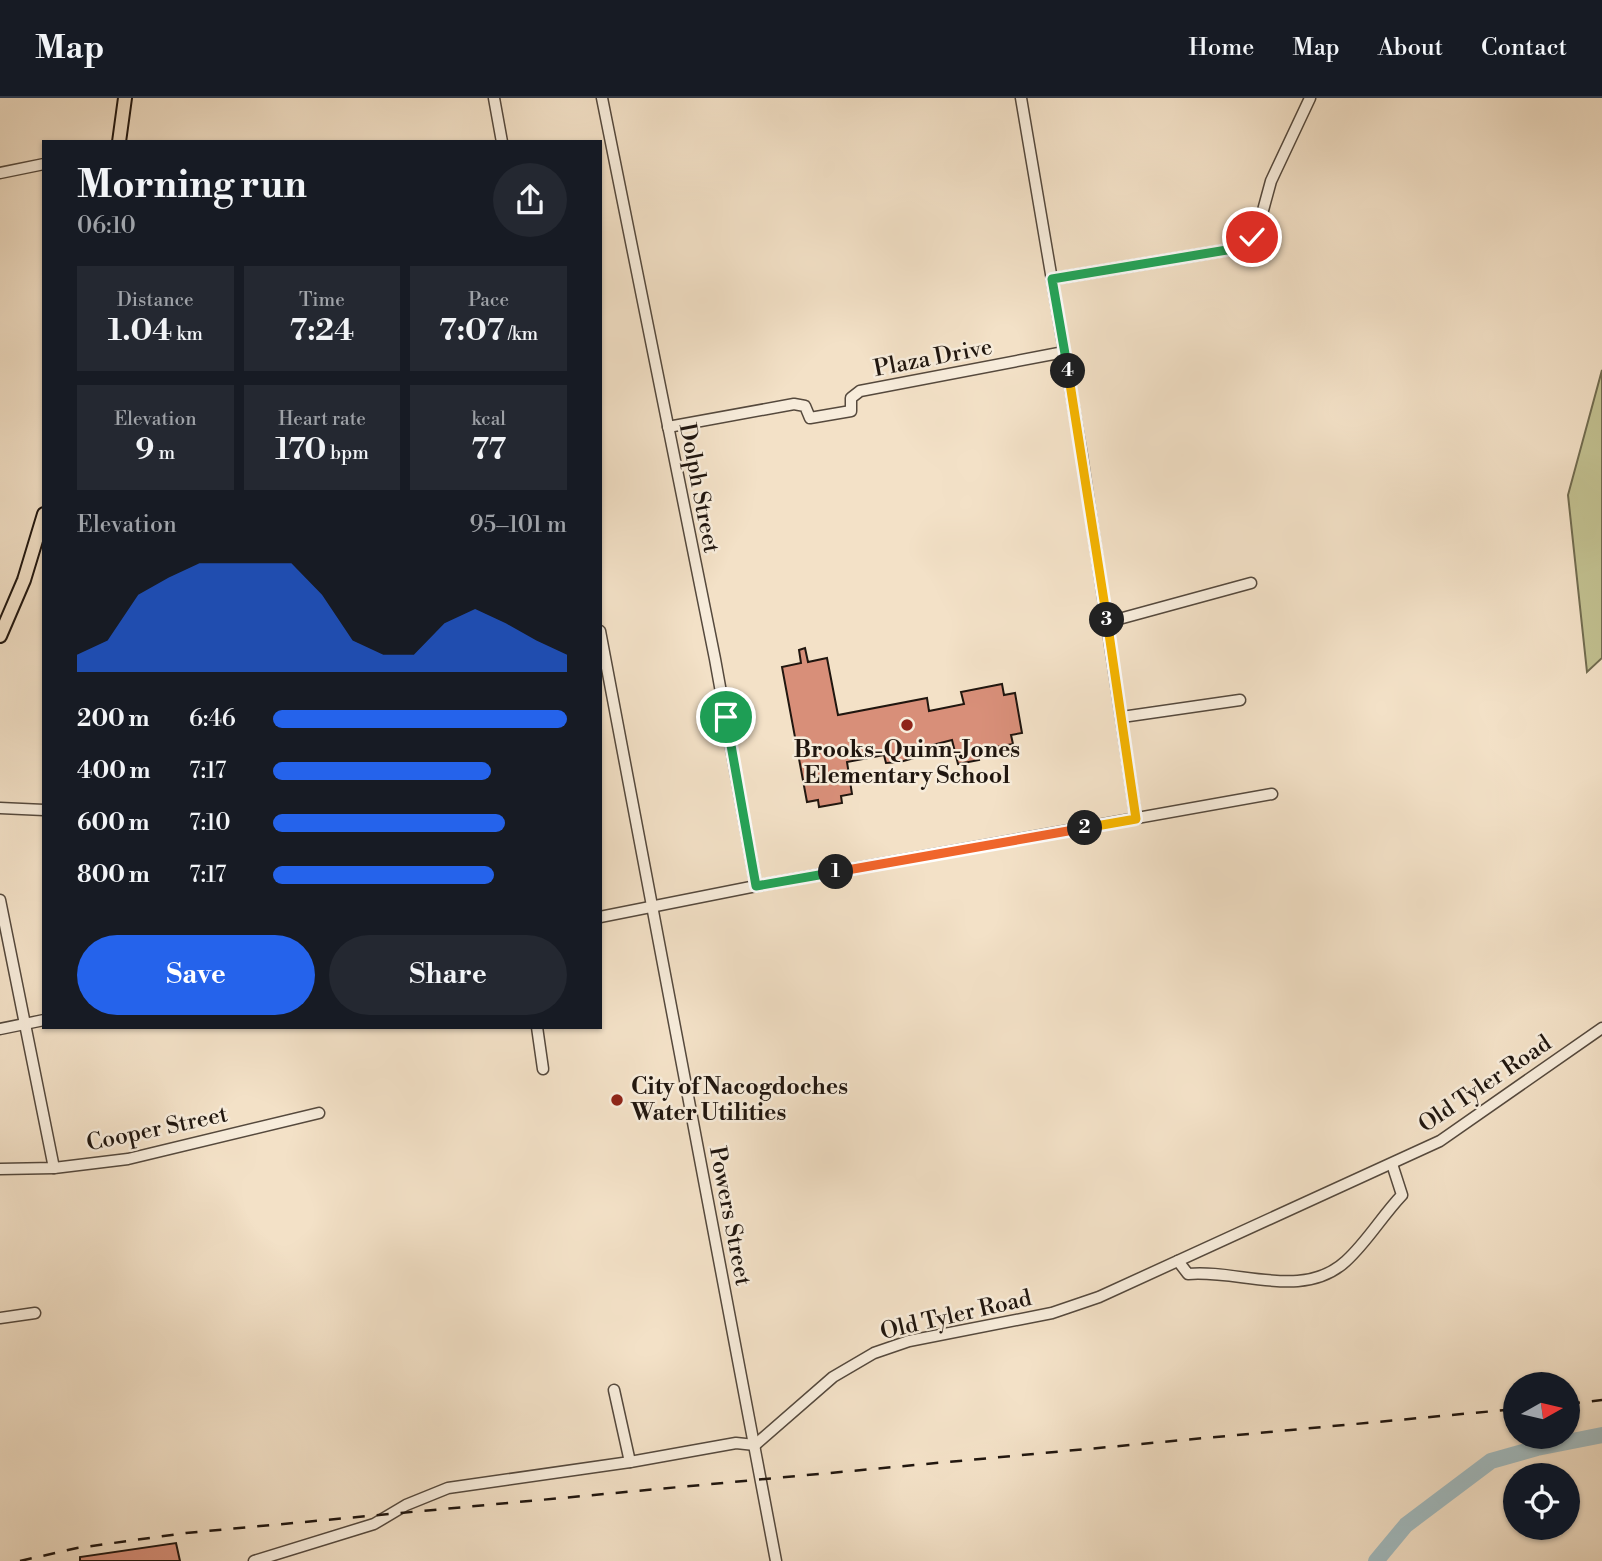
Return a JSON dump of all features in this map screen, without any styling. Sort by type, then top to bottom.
[{"type":"main road","points":[[120,140],[125,98]]},
{"type":"main road","points":[[1,634],[24,580],[42,521]]},
{"type":"street","points":[[494,98],[502,140]]},
{"type":"street","name":"Dolph Street","points":[[602,98],[715,659],[756,886]]},
{"type":"street","points":[[1021,98],[1108,622],[1136,819]]},
{"type":"street","points":[[1052,279],[1233,249],[1245,243],[1262,218],[1271,181],[1311,98]]},
{"type":"street","points":[[0,173],[42,164]]},
{"type":"street","name":"Plaza Drive","points":[[668,427],[794,404],[805,406],[810,418],[851,411],[851,398],[860,391],[1064,352]]},
{"type":"street","points":[[1108,622],[1251,583]]},
{"type":"street","name":"Powers Street","points":[[602,642],[776,1561]]},
{"type":"street","points":[[1122,717],[1240,700]]},
{"type":"street","points":[[602,917],[756,886],[1272,794]]},
{"type":"street","points":[[0,808],[42,810]]},
{"type":"street","points":[[0,900],[54,1168]]},
{"type":"street","points":[[0,1029],[42,1020]]},
{"type":"street","name":"Old Tyler Road","points":[[755,1445],[833,1377],[874,1353],[909,1341],[1052,1313],[1099,1297],[1440,1141],[1602,1028]]},
{"type":"street","points":[[537,1029],[543,1069]]},
{"type":"street","name":"Cooper Street","points":[[0,1169],[54,1168],[128,1159],[319,1113]]},
{"type":"street","points":[[1178,1261],[1188,1274],[1224,1273],[1295,1282],[1324,1274],[1345,1263],[1402,1195],[1392,1164]]},
{"type":"street","points":[[0,1318],[35,1313]]},
{"type":"street","points":[[614,1390],[630,1462]]},
{"type":"street","points":[[254,1561],[366,1527],[406,1505],[449,1488],[630,1462],[736,1443],[755,1445]]},
{"type":"shaded area","points":[[1602,370],[1602,658],[1587,672],[1568,495]]},
{"type":"building","name":"Brooks-Quinn-Jones Elementary School","points":[[805,648],[808,662],[827,658],[838,715],[927,698],[929,711],[964,704],[961,692],[1002,684],[1004,695],[1015,693],[1022,733],[1011,735],[1013,744],[985,749],[986,755],[978,757],[979,760],[958,764],[952,740],[913,750],[914,758],[900,762],[886,763],[884,755],[847,762],[852,794],[841,796],[842,803],[819,807],[818,800],[807,802],[782,667],[801,663],[799,650]]},
{"type":"building","points":[[176,1543],[180,1561],[80,1561],[80,1557]]},
{"type":"waterway","points":[[1376,1561],[1406,1525],[1491,1461],[1537,1448],[1602,1435]]},
{"type":"railway","points":[[1580,1403],[1602,1400]]},
{"type":"railway","points":[[20,1561],[77,1548],[186,1533],[1503,1410]]},
{"type":"place","name":"Brooks-Quinn-Jones Elementary School","points":[[907,725]]},
{"type":"place","name":"City of Nacogdoches Water Utilities","points":[[617,1100]]},
{"type":"route","points":[[726,717],[756,886],[1136,819],[1082,456],[1052,279],[1233,249],[1252,237]]}]
